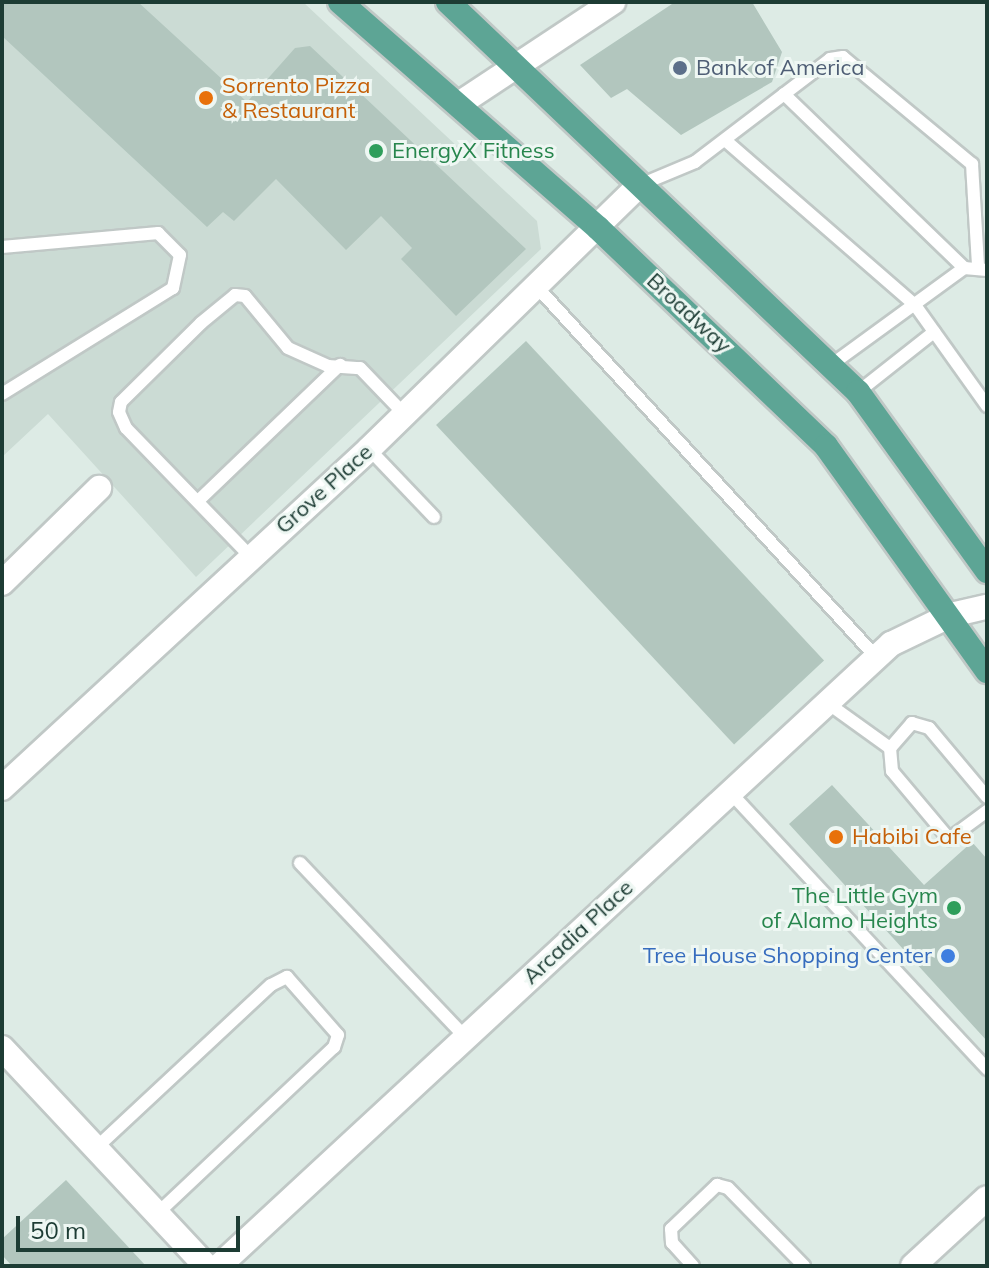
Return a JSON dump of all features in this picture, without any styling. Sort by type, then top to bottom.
[{"type":"main road","name":"Broadway","points":[[340,2],[598,228],[826,446],[951,615],[987,671]]},
{"type":"main road","points":[[448,2],[858,392],[987,571]]},
{"type":"street","points":[[459,104],[613,2]]},
{"type":"street","name":"Grove Place","points":[[2,788],[405,415],[640,185]]},
{"type":"street","points":[[2,583],[99,488]]},
{"type":"street","name":"Arcadia Place","points":[[219,1266],[728,790],[876,657],[951,615],[987,607]]},
{"type":"street","points":[[2,1048],[206,1266]]},
{"type":"street","points":[[913,1266],[987,1198]]},
{"type":"lane","points":[[640,185],[695,162],[830,59],[856,63],[972,164],[982,267],[964,268],[831,365]]},
{"type":"lane","points":[[784,94],[964,268]]},
{"type":"lane","points":[[725,140],[915,305],[987,406]]},
{"type":"lane","points":[[2,247],[158,233],[180,255],[173,288],[2,394]]},
{"type":"lane","points":[[537,287],[876,657]]},
{"type":"lane","points":[[250,556],[126,428],[119,412],[121,402],[201,323],[235,295],[245,296],[288,348],[340,365],[360,368],[405,415]]},
{"type":"lane","points":[[858,392],[934,332]]},
{"type":"lane","points":[[198,501],[340,365]]},
{"type":"lane","points":[[369,449],[434,517]]},
{"type":"lane","points":[[826,702],[890,748]]},
{"type":"lane","points":[[987,797],[929,728],[912,723],[890,748],[892,771],[949,839],[987,811]]},
{"type":"lane","points":[[728,790],[987,1069]]},
{"type":"lane","points":[[300,863],[466,1038]]},
{"type":"lane","points":[[96,1148],[271,985],[287,977],[338,1035],[334,1047],[157,1214]]},
{"type":"lane","points":[[693,1266],[672,1243],[671,1229],[717,1185],[728,1188],[804,1266]]},
{"type":"shaded area","points":[[2,2],[303,2],[537,221],[541,249],[196,577],[48,414],[2,457]]},
{"type":"building","points":[[2,2],[138,2],[247,102],[295,48],[310,46],[526,249],[456,316],[401,259],[412,248],[381,216],[346,250],[276,179],[234,221],[223,212],[207,227],[2,36]]},
{"type":"building","name":"Bank of America","points":[[675,2],[752,2],[782,52],[772,82],[681,135],[627,89],[611,98],[580,65]]},
{"type":"building","points":[[526,341],[824,661],[734,744],[436,425]]},
{"type":"building","name":"Tree House Shopping Center","points":[[832,785],[924,885],[972,842],[987,859],[987,1041],[789,824]]},
{"type":"building","points":[[66,1180],[146,1266],[12,1266],[2,1255],[2,1239]]},
{"type":"place","name":"Bank of America","points":[[680,68]]},
{"type":"place","name":"Sorrento Pizza & Restaurant","points":[[206,98]]},
{"type":"place","name":"EnergyX Fitness","points":[[376,151]]},
{"type":"place","name":"Habibi Cafe","points":[[836,837]]},
{"type":"place","name":"The Little Gym of Alamo Heights","points":[[954,908]]},
{"type":"place","name":"Tree House Shopping Center","points":[[948,956]]}]
